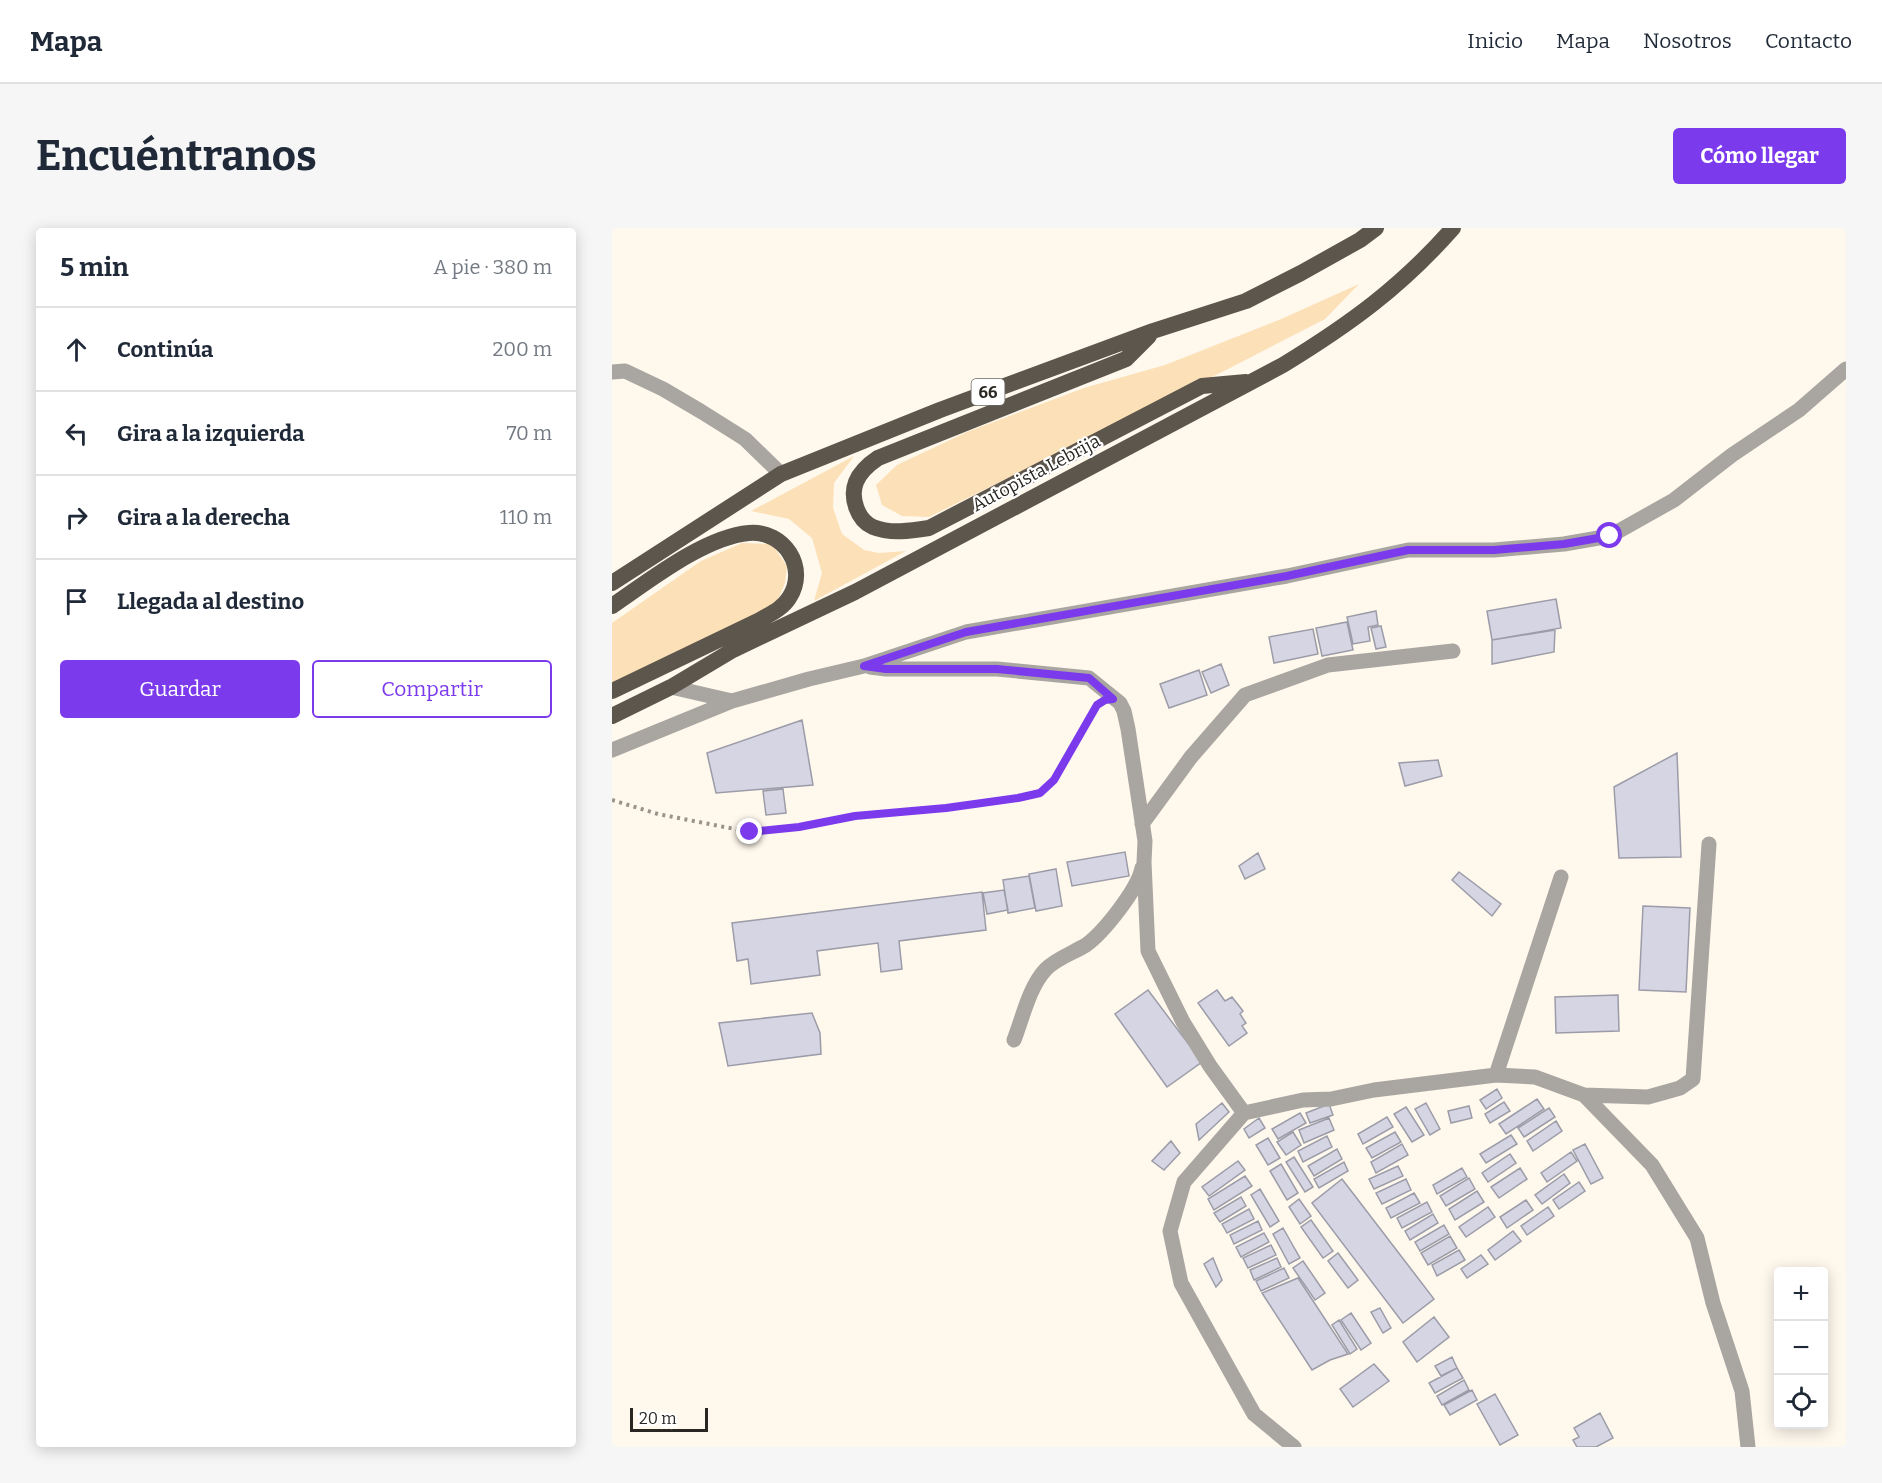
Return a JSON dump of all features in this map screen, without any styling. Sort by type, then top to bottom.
[{"type":"highway","name":"66","points":[[612,583],[781,474],[940,410],[1154,331],[1246,302],[1330,257],[1376,228]]},
{"type":"highway","name":"Autopista Lebrija","points":[[612,716],[671,687],[733,650],[855,592],[1022,502],[1254,382],[1337,332],[1370,308],[1423,262],[1454,228]]},
{"type":"highway","points":[[1154,331],[1126,359],[878,458],[869,464],[855,483],[854,496],[858,514],[871,527],[882,530],[908,531],[929,528],[1202,386],[1254,382]]},
{"type":"highway","points":[[612,606],[690,555],[728,537],[760,532],[773,536],[793,560],[795,584],[790,598],[780,609],[612,691]]},
{"type":"street","points":[[612,750],[732,701],[864,666],[966,632],[1287,576],[1408,550],[1494,550],[1564,544],[1610,536],[1674,500],[1732,455],[1799,410],[1846,369]]},
{"type":"street","points":[[612,372],[625,371],[663,389],[702,412],[745,439],[781,474]]},
{"type":"street","points":[[1142,824],[1191,757],[1245,695],[1328,665],[1453,651]]},
{"type":"street","points":[[864,666],[886,669],[997,669],[1089,678],[1120,703],[1124,711],[1145,841],[1148,951],[1183,1022],[1210,1066],[1244,1113]]},
{"type":"street","points":[[671,687],[732,701]]},
{"type":"street","points":[[1294,1447],[1254,1414],[1181,1283],[1170,1231],[1184,1182],[1244,1113],[1303,1100],[1331,1099],[1374,1090],[1496,1075],[1535,1077],[1584,1095],[1648,1097],[1680,1088],[1693,1079],[1709,844]]},
{"type":"street","points":[[1014,1040],[1032,990],[1046,969],[1093,940],[1129,895],[1140,877],[1144,862]]},
{"type":"street","points":[[1496,1075],[1561,877]]},
{"type":"street","points":[[1584,1095],[1652,1165],[1697,1238],[1713,1303],[1742,1391],[1748,1447]]},
{"type":"path","points":[[612,800],[657,814],[750,832],[799,827],[855,816],[946,808],[1018,798],[1040,793],[1054,780],[1097,705],[1105,700],[1113,699]]},
{"type":"shaded area","points":[[1359,284],[1325,319],[929,517],[902,516],[882,505],[876,485],[897,465],[967,432],[1084,388],[1165,365],[1279,320]]},
{"type":"shaded area","points":[[854,456],[834,483],[833,508],[842,534],[864,550],[879,553],[906,551],[814,601],[822,573],[812,538],[789,519],[751,511]]},
{"type":"shaded area","points":[[742,543],[772,544],[787,566],[785,583],[777,602],[748,619],[612,683],[612,623],[701,561]]},
{"type":"building","points":[[1556,599],[1561,628],[1492,640],[1487,611]]},
{"type":"building","points":[[1376,611],[1378,625],[1368,627],[1370,641],[1353,644],[1347,617]]},
{"type":"building","points":[[1347,622],[1353,650],[1322,656],[1316,628]]},
{"type":"building","points":[[1381,626],[1386,647],[1376,649],[1371,628]]},
{"type":"building","points":[[1313,629],[1318,654],[1274,663],[1269,637]]},
{"type":"building","points":[[1555,630],[1554,652],[1492,664],[1492,640]]},
{"type":"building","points":[[1221,664],[1229,685],[1211,693],[1202,672]]},
{"type":"building","points":[[1199,670],[1207,695],[1169,708],[1160,684]]},
{"type":"building","points":[[802,720],[813,785],[716,793],[707,753]]},
{"type":"building","points":[[1677,753],[1681,857],[1619,858],[1614,787]]},
{"type":"building","points":[[1438,760],[1442,776],[1405,786],[1399,763]]},
{"type":"building","points":[[783,789],[786,813],[766,815],[763,791]]},
{"type":"building","points":[[1125,852],[1129,876],[1072,886],[1067,862]]},
{"type":"building","points":[[1258,853],[1265,869],[1245,879],[1239,866]]},
{"type":"building","points":[[1056,869],[1062,906],[1036,911],[1029,874]]},
{"type":"building","points":[[1459,872],[1501,904],[1492,916],[1452,880]]},
{"type":"building","points":[[1029,876],[1035,908],[1008,913],[1003,880]]},
{"type":"building","points":[[1004,890],[1008,910],[987,914],[983,893]]},
{"type":"building","points":[[982,892],[986,930],[899,941],[902,969],[881,972],[878,943],[817,951],[820,975],[751,984],[748,959],[737,961],[732,923]]},
{"type":"building","points":[[1643,906],[1690,908],[1686,992],[1639,990]]},
{"type":"building","points":[[1148,990],[1202,1062],[1167,1087],[1115,1014]]},
{"type":"building","points":[[1217,990],[1225,1001],[1232,997],[1243,1011],[1240,1014],[1246,1023],[1242,1026],[1247,1033],[1229,1046],[1198,1003]]},
{"type":"building","points":[[1618,995],[1619,1031],[1556,1033],[1555,997]]},
{"type":"building","points":[[812,1013],[820,1033],[821,1054],[728,1066],[719,1023]]},
{"type":"building","points":[[1497,1089],[1502,1098],[1486,1109],[1480,1100]]},
{"type":"building","points":[[1537,1099],[1544,1109],[1506,1134],[1499,1124]]},
{"type":"building","points":[[1504,1102],[1510,1111],[1490,1123],[1485,1114]]},
{"type":"building","points":[[1222,1103],[1229,1112],[1199,1140],[1196,1124]]},
{"type":"building","points":[[1426,1103],[1440,1129],[1430,1135],[1415,1109]]},
{"type":"building","points":[[1329,1104],[1333,1115],[1310,1123],[1306,1113]]},
{"type":"building","points":[[1469,1106],[1472,1118],[1451,1123],[1448,1111]]},
{"type":"building","points":[[1406,1107],[1424,1135],[1412,1142],[1394,1114]]},
{"type":"building","points":[[1549,1108],[1555,1117],[1524,1137],[1518,1128]]},
{"type":"building","points":[[1300,1113],[1306,1123],[1278,1139],[1272,1129]]},
{"type":"building","points":[[1387,1117],[1393,1127],[1363,1144],[1358,1134]]},
{"type":"building","points":[[1259,1118],[1265,1128],[1249,1138],[1244,1129]]},
{"type":"building","points":[[1329,1118],[1334,1130],[1304,1143],[1299,1130]]},
{"type":"building","points":[[1556,1121],[1562,1131],[1533,1151],[1527,1141]]},
{"type":"building","points":[[1293,1132],[1301,1145],[1286,1155],[1277,1142]]},
{"type":"building","points":[[1395,1132],[1401,1142],[1372,1158],[1366,1148]]},
{"type":"building","points":[[1511,1135],[1517,1144],[1486,1163],[1480,1154]]},
{"type":"building","points":[[1327,1136],[1332,1147],[1303,1162],[1298,1151]]},
{"type":"building","points":[[1268,1138],[1280,1158],[1268,1165],[1256,1145]]},
{"type":"building","points":[[1171,1141],[1180,1153],[1164,1170],[1152,1161]]},
{"type":"building","points":[[1402,1144],[1408,1155],[1376,1173],[1371,1162]]},
{"type":"building","points":[[1585,1144],[1603,1178],[1591,1184],[1573,1150]]},
{"type":"building","points":[[1337,1149],[1342,1159],[1314,1176],[1308,1166]]},
{"type":"building","points":[[1571,1152],[1577,1161],[1547,1182],[1541,1173]]},
{"type":"building","points":[[1510,1154],[1516,1163],[1488,1182],[1482,1173]]},
{"type":"building","points":[[1294,1157],[1313,1187],[1305,1192],[1286,1162]]},
{"type":"building","points":[[1238,1161],[1245,1170],[1209,1196],[1202,1187]]},
{"type":"building","points":[[1344,1162],[1348,1171],[1319,1188],[1314,1179]]},
{"type":"building","points":[[1281,1164],[1298,1193],[1287,1200],[1270,1171]]},
{"type":"building","points":[[1398,1166],[1403,1176],[1374,1189],[1369,1179]]},
{"type":"building","points":[[1462,1168],[1467,1177],[1437,1194],[1433,1185]]},
{"type":"building","points":[[1520,1168],[1527,1179],[1499,1198],[1491,1187]]},
{"type":"building","points":[[1564,1174],[1570,1183],[1542,1204],[1535,1195]]},
{"type":"building","points":[[1245,1176],[1252,1186],[1214,1210],[1208,1199]]},
{"type":"building","points":[[1469,1178],[1475,1189],[1446,1206],[1440,1196]]},
{"type":"building","points":[[1342,1179],[1434,1299],[1403,1323],[1312,1203]]},
{"type":"building","points":[[1406,1179],[1411,1190],[1382,1204],[1376,1193]]},
{"type":"building","points":[[1579,1182],[1585,1191],[1559,1209],[1553,1200]]},
{"type":"building","points":[[1260,1189],[1279,1221],[1270,1227],[1251,1195]]},
{"type":"building","points":[[1477,1191],[1484,1202],[1455,1220],[1449,1209]]},
{"type":"building","points":[[1414,1193],[1420,1203],[1391,1218],[1386,1208]]},
{"type":"building","points":[[1241,1197],[1246,1206],[1220,1222],[1214,1213]]},
{"type":"building","points":[[1299,1199],[1311,1216],[1300,1224],[1289,1207]]},
{"type":"building","points":[[1526,1200],[1533,1210],[1507,1228],[1500,1217]]},
{"type":"building","points":[[1427,1202],[1432,1212],[1402,1228],[1397,1218]]},
{"type":"building","points":[[1488,1207],[1495,1217],[1466,1237],[1459,1227]]},
{"type":"building","points":[[1548,1207],[1554,1216],[1527,1235],[1521,1226]]},
{"type":"building","points":[[1249,1209],[1254,1219],[1227,1233],[1222,1224]]},
{"type":"building","points":[[1433,1214],[1438,1223],[1410,1240],[1405,1231]]},
{"type":"building","points":[[1311,1220],[1333,1251],[1323,1258],[1301,1227]]},
{"type":"building","points":[[1258,1221],[1262,1230],[1234,1244],[1230,1235]]},
{"type":"building","points":[[1444,1225],[1449,1234],[1420,1251],[1415,1242]]},
{"type":"building","points":[[1283,1228],[1300,1258],[1289,1264],[1273,1234]]},
{"type":"building","points":[[1513,1231],[1521,1241],[1495,1260],[1488,1250]]},
{"type":"building","points":[[1264,1233],[1269,1242],[1241,1257],[1236,1247]]},
{"type":"building","points":[[1450,1236],[1457,1248],[1428,1265],[1421,1253]]},
{"type":"building","points":[[1271,1245],[1276,1255],[1248,1268],[1243,1258]]},
{"type":"building","points":[[1459,1250],[1465,1260],[1437,1276],[1432,1265]]},
{"type":"building","points":[[1338,1253],[1358,1280],[1348,1288],[1328,1261]]},
{"type":"building","points":[[1481,1255],[1488,1264],[1467,1278],[1461,1269]]},
{"type":"building","points":[[1213,1258],[1222,1280],[1216,1287],[1204,1264]]},
{"type":"building","points":[[1277,1258],[1281,1267],[1254,1280],[1250,1270]]},
{"type":"building","points":[[1303,1261],[1325,1293],[1315,1300],[1293,1268]]},
{"type":"building","points":[[1284,1268],[1289,1278],[1261,1291],[1256,1281]]},
{"type":"building","points":[[1298,1278],[1348,1354],[1330,1360],[1312,1370],[1262,1293]]},
{"type":"building","points":[[1380,1308],[1391,1328],[1383,1333],[1371,1312]]},
{"type":"building","points":[[1351,1313],[1371,1343],[1361,1350],[1341,1320]]},
{"type":"building","points":[[1434,1317],[1449,1337],[1417,1362],[1403,1342]]},
{"type":"building","points":[[1339,1320],[1357,1349],[1350,1354],[1332,1325]]},
{"type":"building","points":[[1452,1357],[1457,1368],[1441,1376],[1435,1366]]},
{"type":"building","points":[[1374,1364],[1389,1381],[1353,1407],[1340,1389]]},
{"type":"building","points":[[1457,1368],[1463,1378],[1435,1393],[1429,1383]]},
{"type":"building","points":[[1464,1380],[1469,1390],[1442,1405],[1437,1396]]},
{"type":"building","points":[[1472,1390],[1477,1400],[1450,1415],[1444,1405]]},
{"type":"building","points":[[1495,1394],[1518,1435],[1500,1445],[1477,1404]]},
{"type":"building","points":[[1600,1413],[1613,1438],[1596,1447],[1577,1447],[1573,1440],[1579,1437],[1574,1428]]},
{"type":"route","points":[[750,832],[799,827],[855,816],[946,808],[1040,793],[1054,780],[1097,705],[1105,700],[1113,699],[1089,678],[997,669],[886,669],[864,666],[966,632],[1287,576],[1408,550],[1494,550],[1564,544],[1610,536]]}]
